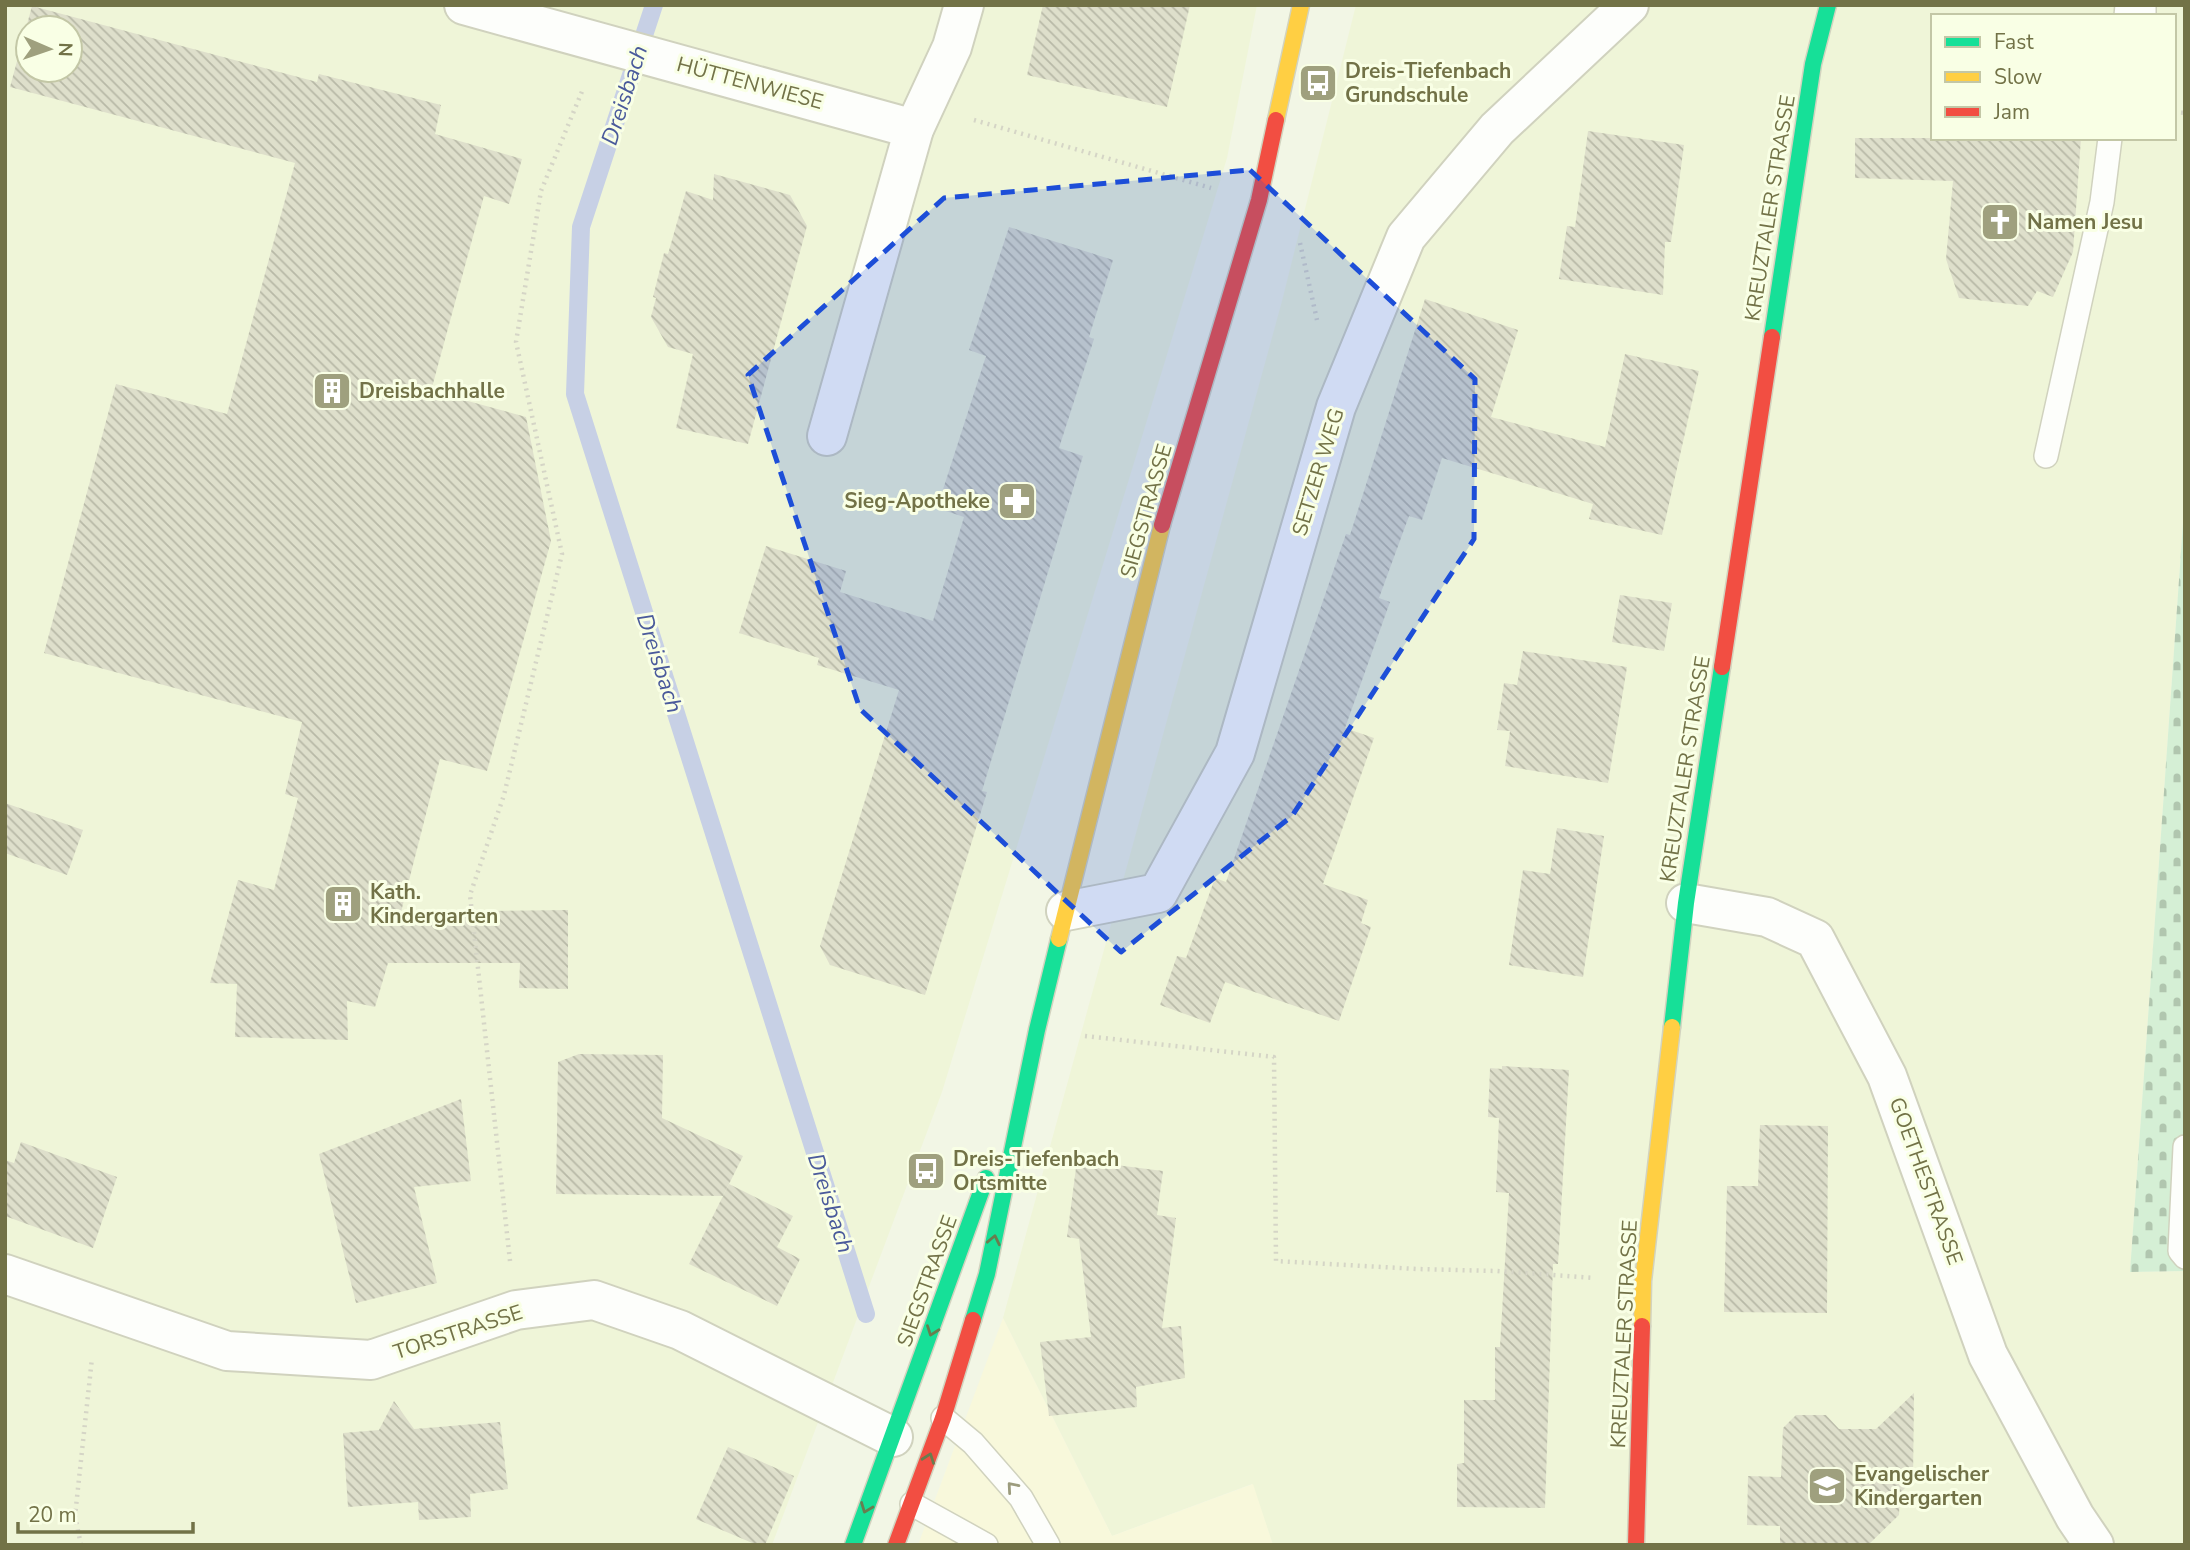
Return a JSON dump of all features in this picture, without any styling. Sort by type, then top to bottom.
[{"type":"main road","name":"SIEGSTRASSE","points":[[895,1545],[943,1418],[987,1274],[1037,1030],[1158,539],[1259,200],[1301,5]]},
{"type":"main road","name":"KREUZTALER STRASSE","points":[[1636,1545],[1643,1281],[1686,903],[1813,64],[1828,5]]},
{"type":"main road","name":"SIEGSTRASSE","points":[[853,1545],[1037,1030]]},
{"type":"street","name":"HÜTTENWIESE","points":[[464,5],[914,129]]},
{"type":"street","points":[[827,436],[914,129],[952,47],[964,5]]},
{"type":"street","name":"SETZER WEG","points":[[1066,911],[1158,894],[1236,752],[1336,407],[1406,237],[1497,129],[1618,11]]},
{"type":"street","name":"GOETHESTRASSE","points":[[1686,903],[1767,917],[1815,939],[1887,1076],[1988,1355],[2075,1517],[2095,1545]]},
{"type":"street","name":"TORSTRASSE","points":[[5,1274],[227,1351],[371,1360],[516,1310],[594,1300],[680,1330],[893,1437]]},
{"type":"lane","points":[[2046,456],[2102,202],[2110,140]]},
{"type":"lane","points":[[2185,1147],[2180,1251],[2185,1257]]},
{"type":"lane","points":[[943,1418],[973,1443],[1021,1498],[1048,1545]]},
{"type":"lane","points":[[912,1504],[986,1545]]},
{"type":"path","points":[[516,1310],[470,895],[504,794],[562,554],[516,342],[541,191],[602,43]]},
{"type":"path","points":[[914,129],[969,119],[1259,200],[1294,213],[1319,329]]},
{"type":"path","points":[[1037,1030],[1274,1057],[1276,1261],[1418,1269],[1496,1270],[1544,1276]]},
{"type":"path","points":[[81,1545],[75,1516],[97,1306]]},
{"type":"highlighted area","points":[[1250,170],[1475,379],[1474,539],[1292,816],[1121,952],[860,709],[748,375],[944,198]]},
{"type":"shaded area","points":[[5,5],[1257,5],[1227,158],[942,1092],[772,1545],[5,1545]]},
{"type":"shaded area","points":[[1356,5],[2185,5],[2185,495],[2130,1272],[2185,1271],[2185,1545],[1273,1545],[1252,1484],[1112,1536],[1003,1318],[1282,301]]},
{"type":"shaded area","points":[[1003,1318],[1112,1536],[1253,1484],[1273,1545],[918,1545]]},
{"type":"green space","points":[[2185,495],[2185,1271],[2130,1272]]},
{"type":"building","points":[[1043,5],[1190,5],[1167,107],[1027,75]]},
{"type":"building","name":"Dreisbachhalle","points":[[32,6],[62,14],[30,14]]},
{"type":"building","name":"Dreisbachhalle","points":[[84,20],[317,82],[319,74],[441,105],[435,134],[522,159],[509,204],[484,196],[431,391],[526,417],[551,541],[487,771],[440,759],[401,912],[568,910],[568,989],[519,988],[520,963],[388,963],[375,1007],[347,1001],[348,1040],[235,1037],[237,984],[210,983],[238,880],[274,890],[298,798],[285,794],[302,722],[44,653],[116,384],[227,414],[295,163],[10,87],[14,72],[14,84],[84,84]]},
{"type":"building","points":[[1588,131],[1684,145],[1671,242],[1665,242],[1663,295],[1559,279],[1567,226],[1575,227]]},
{"type":"building","name":"Namen Jesu","points":[[1855,138],[2081,140],[2073,252],[2053,297],[2037,291],[2028,306],[1959,298],[1946,259],[1953,181],[1855,178]]},
{"type":"building","points":[[714,174],[790,195],[807,226],[748,444],[676,428],[693,354],[668,347],[651,317],[664,253],[668,254],[686,191],[713,200]]},
{"type":"building","points":[[1009,227],[1113,260],[1089,337],[1094,339],[1059,448],[1083,456],[982,791],[987,792],[925,995],[830,965],[820,946],[899,690],[817,665],[819,658],[739,633],[766,546],[846,571],[840,592],[933,621],[964,517],[937,508],[986,356],[969,350]]},
{"type":"building","points":[[1425,299],[1518,330],[1491,417],[1605,447],[1625,354],[1699,371],[1662,535],[1589,519],[1593,504],[1442,458],[1422,520],[1409,516],[1379,598],[1390,602],[1345,728],[1374,738],[1323,884],[1368,900],[1361,923],[1371,927],[1339,1021],[1225,982],[1210,1023],[1160,1005],[1177,956],[1186,958],[1215,878],[1226,882],[1346,534],[1350,535]]},
{"type":"building","points":[[1620,595],[1672,603],[1664,651],[1612,642]]},
{"type":"building","points":[[1523,651],[1627,667],[1608,783],[1505,766],[1510,731],[1497,730],[1504,683],[1517,685]]},
{"type":"building","points":[[5,803],[83,830],[67,875],[5,853]]},
{"type":"building","points":[[1557,828],[1604,836],[1583,977],[1509,965],[1523,870],[1550,874]]},
{"type":"building","points":[[579,1054],[663,1055],[662,1118],[743,1156],[723,1196],[556,1194],[558,1062]]},
{"type":"building","points":[[1502,1066],[1569,1070],[1558,1264],[1553,1264],[1545,1508],[1457,1507],[1457,1464],[1464,1463],[1464,1400],[1495,1400],[1495,1347],[1500,1347],[1509,1193],[1496,1192],[1499,1118],[1488,1117],[1490,1068],[1502,1069]]},
{"type":"building","points":[[461,1099],[471,1181],[414,1187],[437,1283],[356,1303],[319,1154]]},
{"type":"building","points":[[1760,1125],[1828,1126],[1827,1313],[1724,1312],[1727,1186],[1758,1186]]},
{"type":"building","points":[[21,1142],[117,1177],[93,1248],[5,1216],[5,1160],[14,1163]]},
{"type":"building","points":[[1077,1160],[1163,1171],[1157,1215],[1176,1218],[1162,1328],[1181,1326],[1185,1378],[1136,1387],[1137,1407],[1049,1416],[1040,1342],[1091,1337],[1079,1239],[1067,1237]]},
{"type":"building","points":[[729,1184],[793,1216],[777,1247],[800,1259],[777,1306],[689,1264]]},
{"type":"building","name":"Evangelischer Kindergarten","points":[[1914,1393],[1913,1480],[1900,1493],[1899,1515],[1868,1545],[1780,1545],[1780,1526],[1747,1525],[1748,1476],[1781,1477],[1783,1428],[1796,1415],[1826,1415],[1839,1429],[1876,1429]]},
{"type":"building","points":[[394,1401],[414,1429],[500,1422],[508,1489],[470,1494],[471,1517],[419,1520],[418,1502],[348,1507],[343,1433],[379,1430]]},
{"type":"building","points":[[728,1447],[794,1476],[765,1545],[757,1545],[696,1519]]},
{"type":"waterway","name":"Dreisbach","points":[[654,5],[581,227],[575,394],[866,1314]]},
{"type":"traffic: fast","points":[[1772,337],[1813,64],[1828,5]]},
{"type":"traffic: fast","points":[[1672,1027],[1686,903],[1722,667]]},
{"type":"traffic: fast","points":[[973,1320],[987,1274],[1037,1030],[1059,939]]},
{"type":"traffic: fast","points":[[853,1545],[986,1178]]},
{"type":"traffic: slow","points":[[1276,120],[1301,5]]},
{"type":"traffic: slow","points":[[1059,939],[1162,525]]},
{"type":"traffic: slow","points":[[1642,1326],[1643,1281],[1672,1027]]},
{"type":"traffic: jam","points":[[1162,525],[1259,200],[1276,120]]},
{"type":"traffic: jam","points":[[1722,667],[1772,337]]},
{"type":"traffic: jam","points":[[896,1545],[943,1418],[973,1320]]},
{"type":"traffic: jam","points":[[1636,1545],[1642,1326]]},
{"type":"place","name":"Dreis-Tiefenbach Grundschule","points":[[1318,83]]},
{"type":"place","name":"Namen Jesu","points":[[2000,222]]},
{"type":"place","name":"Dreisbachhalle","points":[[332,391]]},
{"type":"place","name":"Sieg-Apotheke","points":[[1017,501]]},
{"type":"place","name":"Kath. Kindergarten","points":[[343,904]]},
{"type":"place","name":"Dreis-Tiefenbach Ortsmitte","points":[[926,1171]]},
{"type":"place","name":"Evangelischer Kindergarten","points":[[1827,1486]]}]
